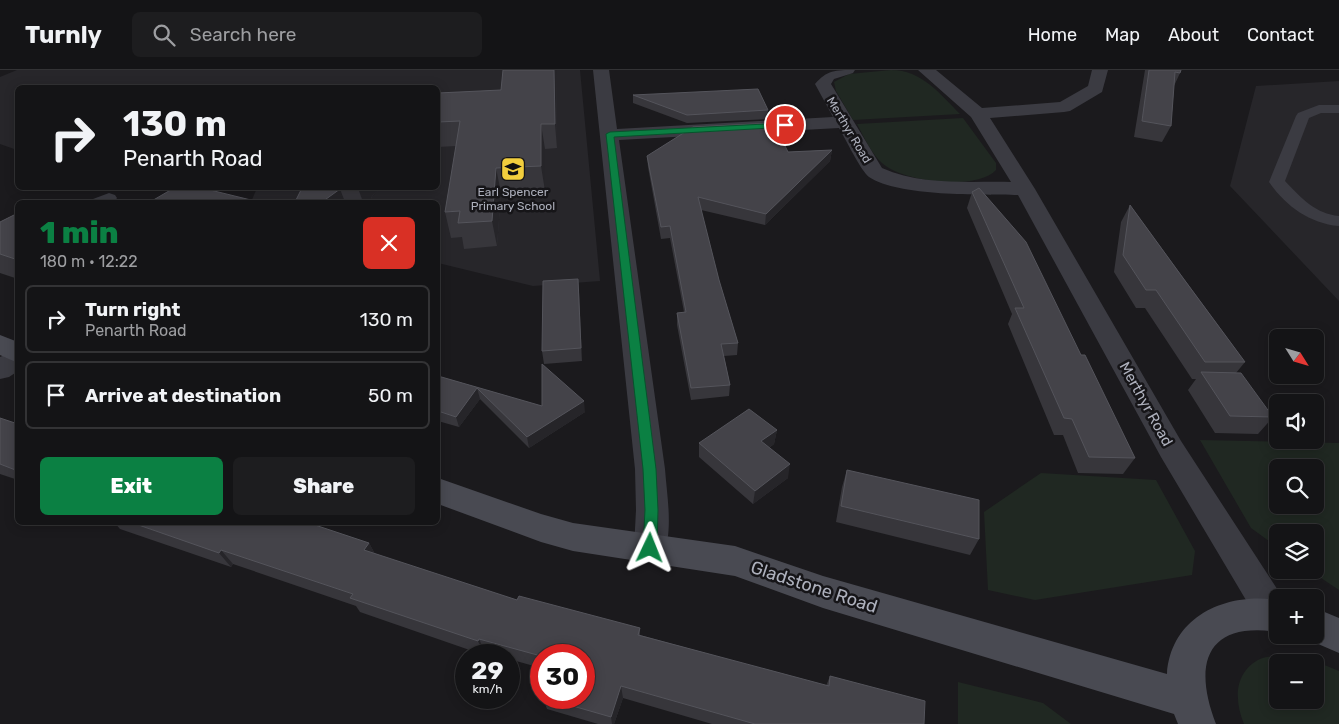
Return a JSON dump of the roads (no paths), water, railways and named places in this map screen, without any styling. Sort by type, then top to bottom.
[{"type":"street","points":[[601,70],[650,469],[652,510],[650,548]]},
{"type":"street","name":"Merthyr Road","points":[[846,70],[828,76],[823,84],[869,164],[876,172],[888,179],[923,185],[1025,188]]},
{"type":"street","name":"Merthyr Road","points":[[926,70],[978,114],[1025,188],[1171,449],[1269,604]]},
{"type":"street","points":[[978,114],[1064,106],[1096,88],[1100,70]]},
{"type":"street","points":[[610,134],[844,122]]},
{"type":"street","points":[[0,344],[15,352]]},
{"type":"street","points":[[0,370],[15,360]]},
{"type":"street","name":"Gladstone Road","points":[[440,493],[565,535],[735,562],[1192,711]]},
{"type":"street","points":[[1192,711],[1186,667],[1195,641],[1214,624],[1240,615],[1269,615]]},
{"type":"street","points":[[1324,629],[1339,636]]},
{"type":"lane","points":[[1339,109],[1320,108],[1303,116],[1277,182],[1303,210],[1328,221],[1339,221]]},
{"type":"place","name":"Earl Spencer Primary School","points":[[513,169]]}]
